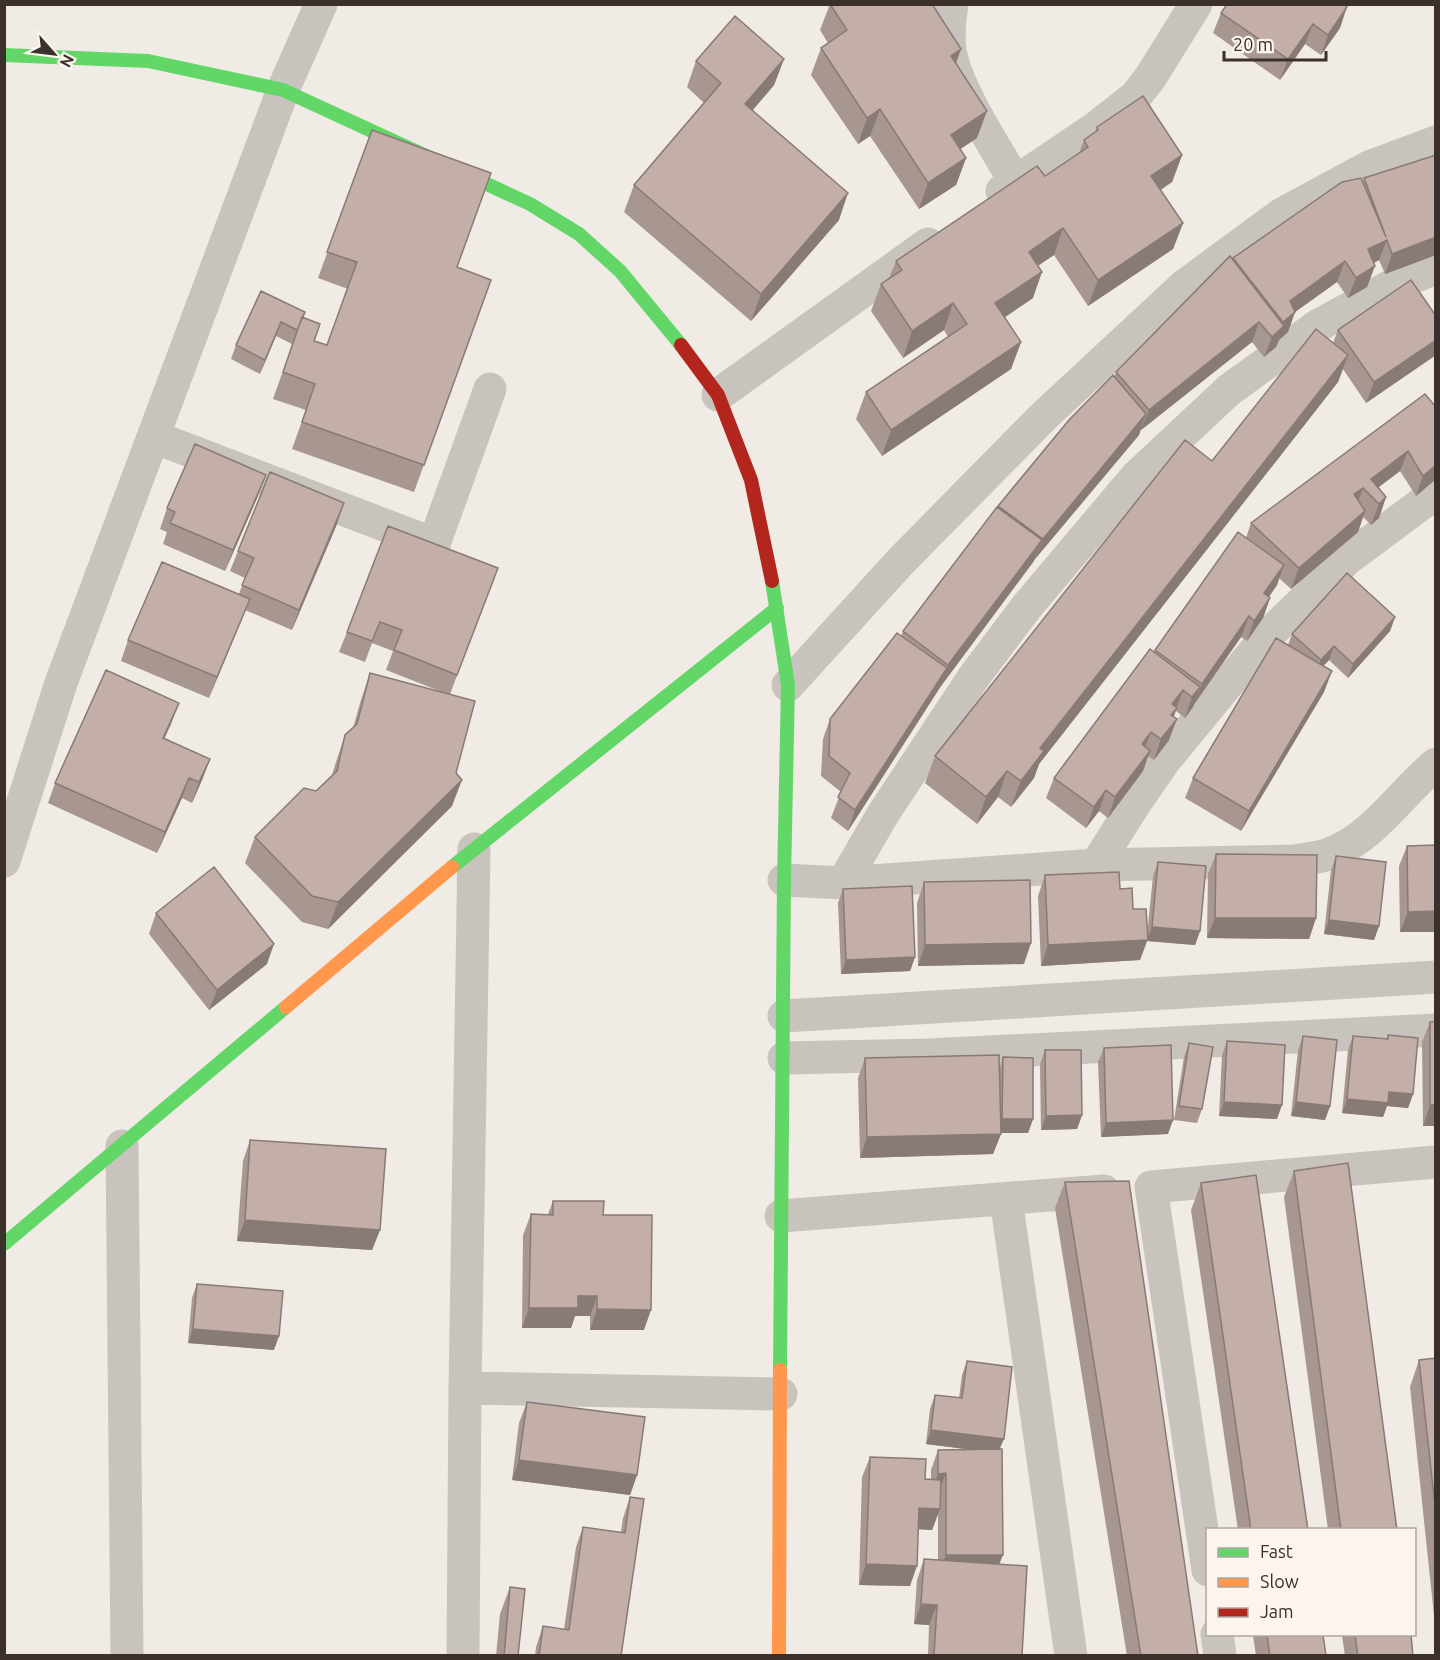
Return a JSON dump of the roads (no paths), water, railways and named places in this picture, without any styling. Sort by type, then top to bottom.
[{"type":"street","points":[[4,861],[61,683],[283,90],[321,4]]},
{"type":"street","points":[[952,4],[948,26],[952,60],[964,91],[1015,182]]},
{"type":"street","points":[[976,209],[1094,129],[1135,97],[1150,78],[1196,4]]},
{"type":"street","points":[[6,59],[148,61],[283,90],[530,204],[579,234],[620,272],[678,340],[718,395],[751,480],[777,608],[788,685],[784,880],[779,1656]]},
{"type":"street","points":[[788,685],[901,561],[1044,416],[1184,286],[1282,214],[1369,167],[1436,142]]},
{"type":"street","points":[[718,395],[948,230]]},
{"type":"street","points":[[843,883],[883,814],[973,678],[1028,605],[1137,476],[1229,390],[1319,325],[1389,287],[1436,268]]},
{"type":"street","points":[[153,437],[434,544],[490,389]]},
{"type":"street","points":[[1096,865],[1165,760],[1268,635],[1347,559],[1436,493]]},
{"type":"street","points":[[4,1244],[474,849],[777,608]]},
{"type":"street","points":[[784,880],[843,883],[1096,865],[1293,861],[1324,855],[1352,843],[1436,764]]},
{"type":"street","points":[[463,1656],[474,849]]},
{"type":"street","points":[[784,1016],[1436,977]]},
{"type":"street","points":[[784,1058],[928,1055],[1436,1030]]},
{"type":"street","points":[[122,1146],[127,1656]]},
{"type":"street","points":[[781,1216],[1436,1162]]},
{"type":"street","points":[[1151,1187],[1206,1557]]},
{"type":"street","points":[[1006,1199],[1071,1656]]},
{"type":"street","points":[[465,1388],[780,1394]]},
{"type":"street","points":[[1217,1636],[1220,1656]]}]
